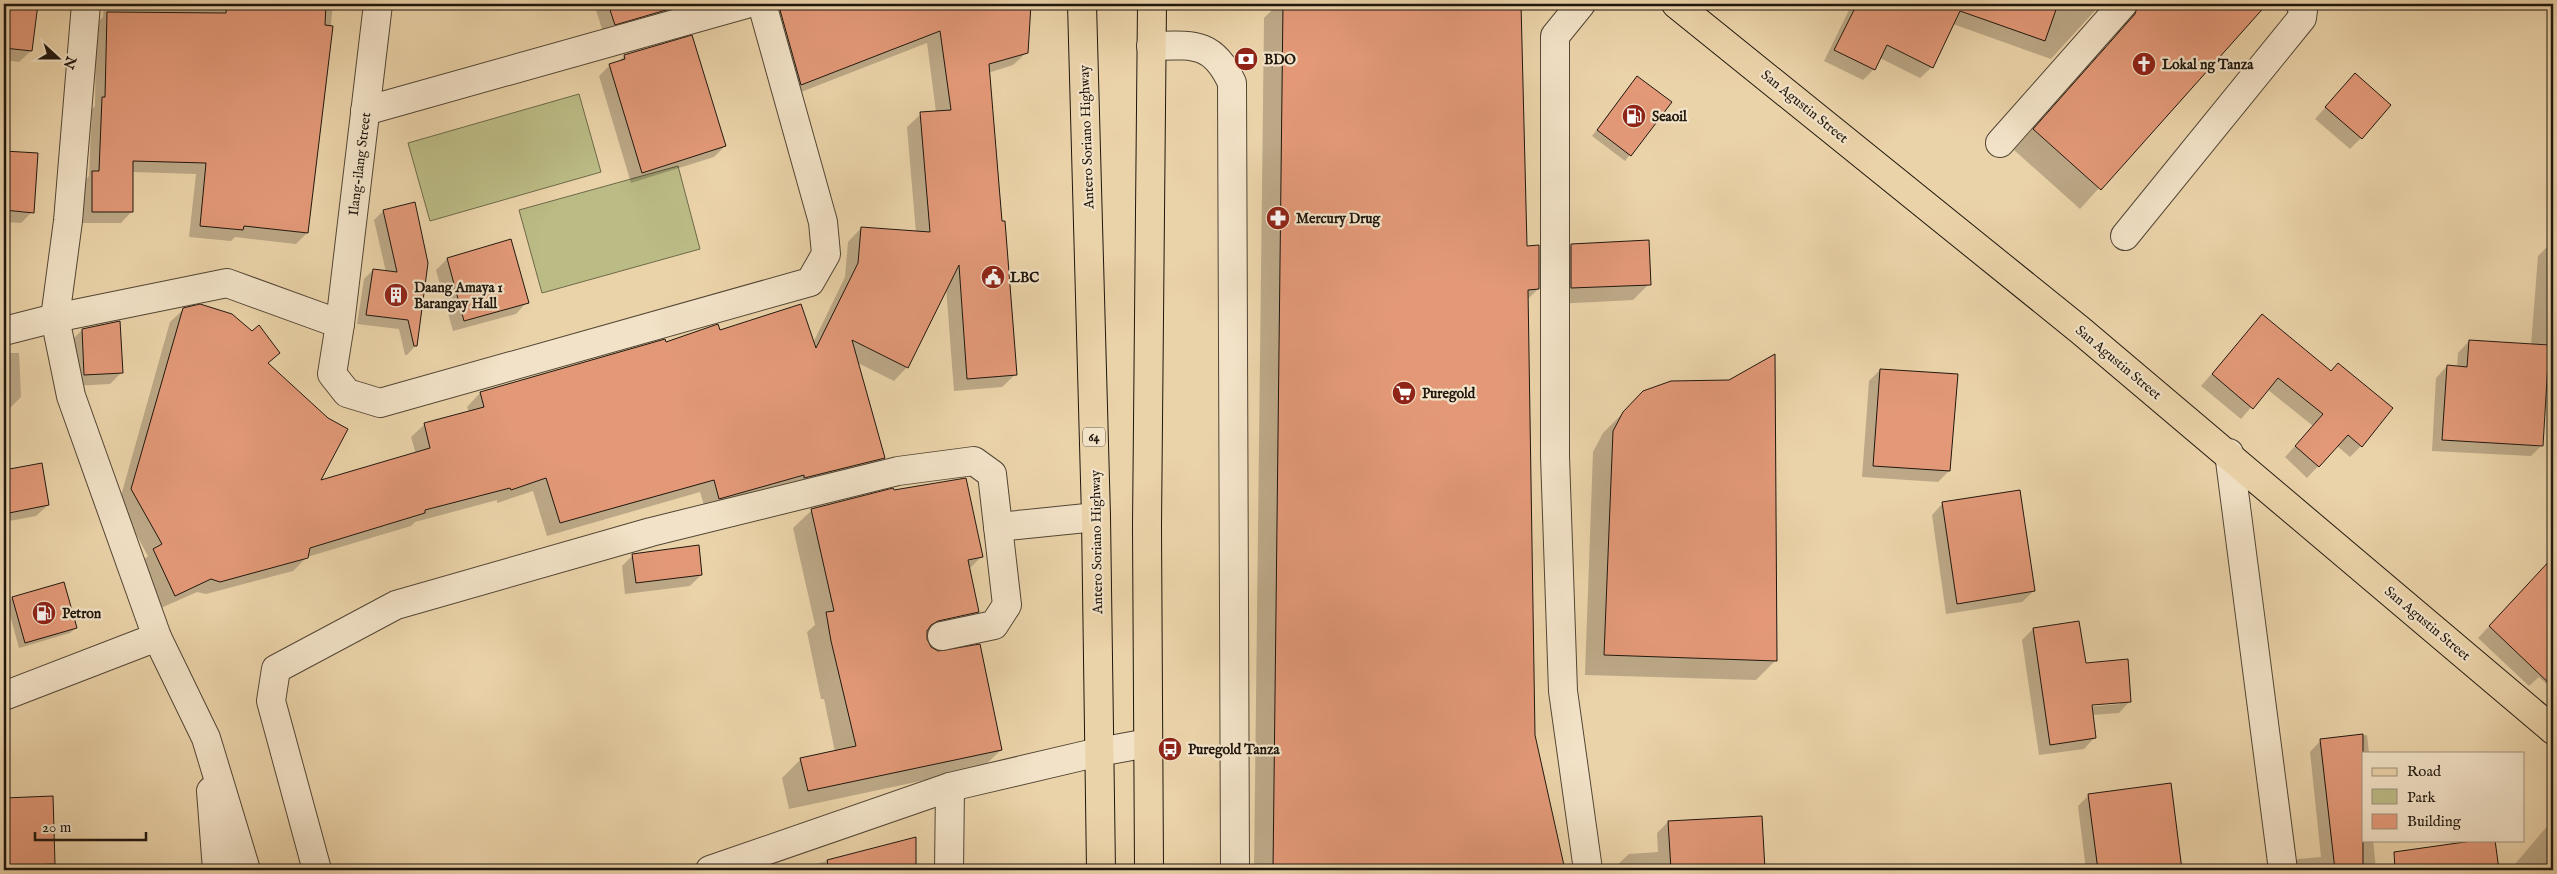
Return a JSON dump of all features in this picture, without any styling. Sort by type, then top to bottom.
[{"type":"main road","name":"Antero Soriano Highway","points":[[1082,4],[1096,517],[1101,870]]},
{"type":"main road","points":[[1148,870],[1148,516],[1152,4]]},
{"type":"main road","name":"San Agustin Street","points":[[1687,7],[2229,453],[2553,730]]},
{"type":"street","points":[[86,4],[68,221],[55,318],[71,396],[157,636],[206,738],[246,870]]},
{"type":"street","name":"Ilang-ilang Street","points":[[378,4],[340,324],[332,374],[347,393],[380,403],[810,282],[826,254],[823,222],[762,4]]},
{"type":"street","points":[[365,111],[746,4]]},
{"type":"street","points":[[1581,4],[1555,36],[1555,456],[1563,691],[1588,870]]},
{"type":"street","points":[[2000,143],[2123,4]]},
{"type":"street","points":[[2125,236],[2302,18],[2304,10],[2300,4]]},
{"type":"street","points":[[1152,46],[1192,45],[1208,51],[1224,64],[1232,83],[1235,870]]},
{"type":"street","points":[[4,332],[55,318],[227,283],[340,324]]},
{"type":"street","points":[[2229,453],[2283,870]]},
{"type":"street","points":[[317,870],[271,701],[276,669],[396,605],[651,532],[898,471],[974,461],[992,474],[1008,604],[994,625],[942,636]]},
{"type":"street","points":[[998,527],[1096,517]]},
{"type":"street","points":[[4,696],[157,636]]},
{"type":"street","points":[[206,738],[217,870]]},
{"type":"street","points":[[710,870],[750,864],[950,787],[1099,752],[1148,743]]},
{"type":"street","points":[[949,870],[950,787]]},
{"type":"green space","points":[[579,94],[601,172],[430,221],[408,143]]},
{"type":"green space","points":[[678,166],[700,249],[542,293],[519,210]]},
{"type":"building","points":[[4,4],[38,4],[32,51],[4,48]]},
{"type":"building","points":[[227,4],[326,4],[325,25],[333,26],[308,233],[244,226],[243,230],[200,226],[206,163],[133,161],[133,212],[92,212],[92,171],[99,171],[102,97],[105,97],[107,12],[226,13]]},
{"type":"building","points":[[608,4],[683,4],[683,5],[615,25]]},
{"type":"building","points":[[797,4],[1031,4],[1028,53],[989,64],[1002,221],[1005,221],[1017,375],[967,379],[959,265],[908,368],[852,340],[885,458],[804,478],[804,475],[719,499],[714,480],[560,523],[546,478],[511,490],[510,488],[425,510],[425,513],[310,548],[308,558],[220,582],[211,579],[175,596],[153,549],[162,544],[131,489],[183,308],[200,304],[232,314],[252,331],[259,325],[280,353],[268,363],[328,418],[348,429],[321,480],[430,448],[424,423],[484,407],[480,392],[665,339],[666,342],[718,324],[720,330],[801,304],[816,348],[858,263],[861,227],[930,232],[920,112],[951,110],[940,31],[801,85],[780,10]]},
{"type":"building","name":"Puregold","points":[[1283,4],[1521,4],[1527,246],[1539,245],[1539,289],[1528,290],[1535,735],[1565,870],[1273,870]]},
{"type":"building","points":[[1857,4],[2058,4],[2045,41],[1960,11],[1933,68],[1887,45],[1875,70],[1834,50]]},
{"type":"building","name":"Lokal ng Tanza","points":[[2138,4],[2267,4],[2101,190],[2033,129],[2135,14]]},
{"type":"building","points":[[692,35],[726,146],[642,173],[609,64],[625,59],[624,55]]},
{"type":"building","points":[[2355,73],[2391,105],[2362,139],[2325,107]]},
{"type":"building","name":"Seaoil","points":[[1637,76],[1672,102],[1631,156],[1597,130]]},
{"type":"building","points":[[4,151],[38,153],[34,213],[4,210]]},
{"type":"building","points":[[415,202],[428,263],[417,346],[414,346],[408,320],[366,315],[373,269],[397,272],[383,210]]},
{"type":"building","points":[[511,239],[529,303],[464,321],[447,258]]},
{"type":"building","points":[[1649,240],[1651,285],[1571,288],[1571,244]]},
{"type":"building","points":[[2262,314],[2331,371],[2338,363],[2393,408],[2362,447],[2348,435],[2319,467],[2295,446],[2323,414],[2278,378],[2253,409],[2212,374]]},
{"type":"building","points":[[120,321],[123,373],[84,375],[82,329]]},
{"type":"building","points":[[2469,340],[2549,345],[2543,446],[2442,440],[2447,365],[2467,367]]},
{"type":"building","points":[[1775,354],[1777,661],[1604,655],[1613,431],[1623,412],[1643,391],[1671,381],[1729,380]]},
{"type":"building","points":[[1880,369],[1958,374],[1950,471],[1873,466]]},
{"type":"building","points":[[42,463],[49,505],[4,514],[4,470]]},
{"type":"building","points":[[966,478],[983,557],[968,560],[979,612],[938,621],[931,625],[927,631],[927,639],[931,647],[938,651],[980,644],[1002,750],[808,791],[800,758],[856,746],[831,641],[826,612],[834,611],[811,509],[893,488],[894,490]]},
{"type":"building","points":[[2020,490],[2035,591],[1957,604],[1942,502]]},
{"type":"building","points":[[699,545],[702,575],[636,583],[632,554]]},
{"type":"building","points":[[2553,557],[2553,687],[2489,626]]},
{"type":"building","name":"Petron","points":[[64,582],[77,628],[25,643],[12,597]]},
{"type":"building","points":[[2079,621],[2086,663],[2128,659],[2131,702],[2092,705],[2096,738],[2050,745],[2033,628]]},
{"type":"building","points":[[2363,734],[2363,870],[2335,870],[2320,739]]},
{"type":"building","points":[[2171,783],[2182,870],[2098,870],[2088,794]]},
{"type":"building","points":[[53,796],[55,864],[4,866],[4,798]]},
{"type":"building","points":[[1762,816],[1765,870],[1671,870],[1668,821]]},
{"type":"building","points":[[916,837],[916,870],[829,870],[827,860]]},
{"type":"building","points":[[2465,842],[2495,842],[2499,870],[2395,870],[2394,852]]},
{"type":"place","name":"BDO","points":[[1246,59]]},
{"type":"place","name":"Lokal ng Tanza","points":[[2144,64]]},
{"type":"place","name":"Seaoil","points":[[1634,116]]},
{"type":"place","name":"Mercury Drug","points":[[1278,218]]},
{"type":"place","name":"LBC","points":[[993,277]]},
{"type":"place","name":"Daang Amaya 1 Barangay Hall","points":[[396,295]]},
{"type":"place","name":"Puregold","points":[[1404,393]]},
{"type":"place","name":"Petron","points":[[44,613]]},
{"type":"place","name":"Puregold Tanza","points":[[1170,749]]}]
